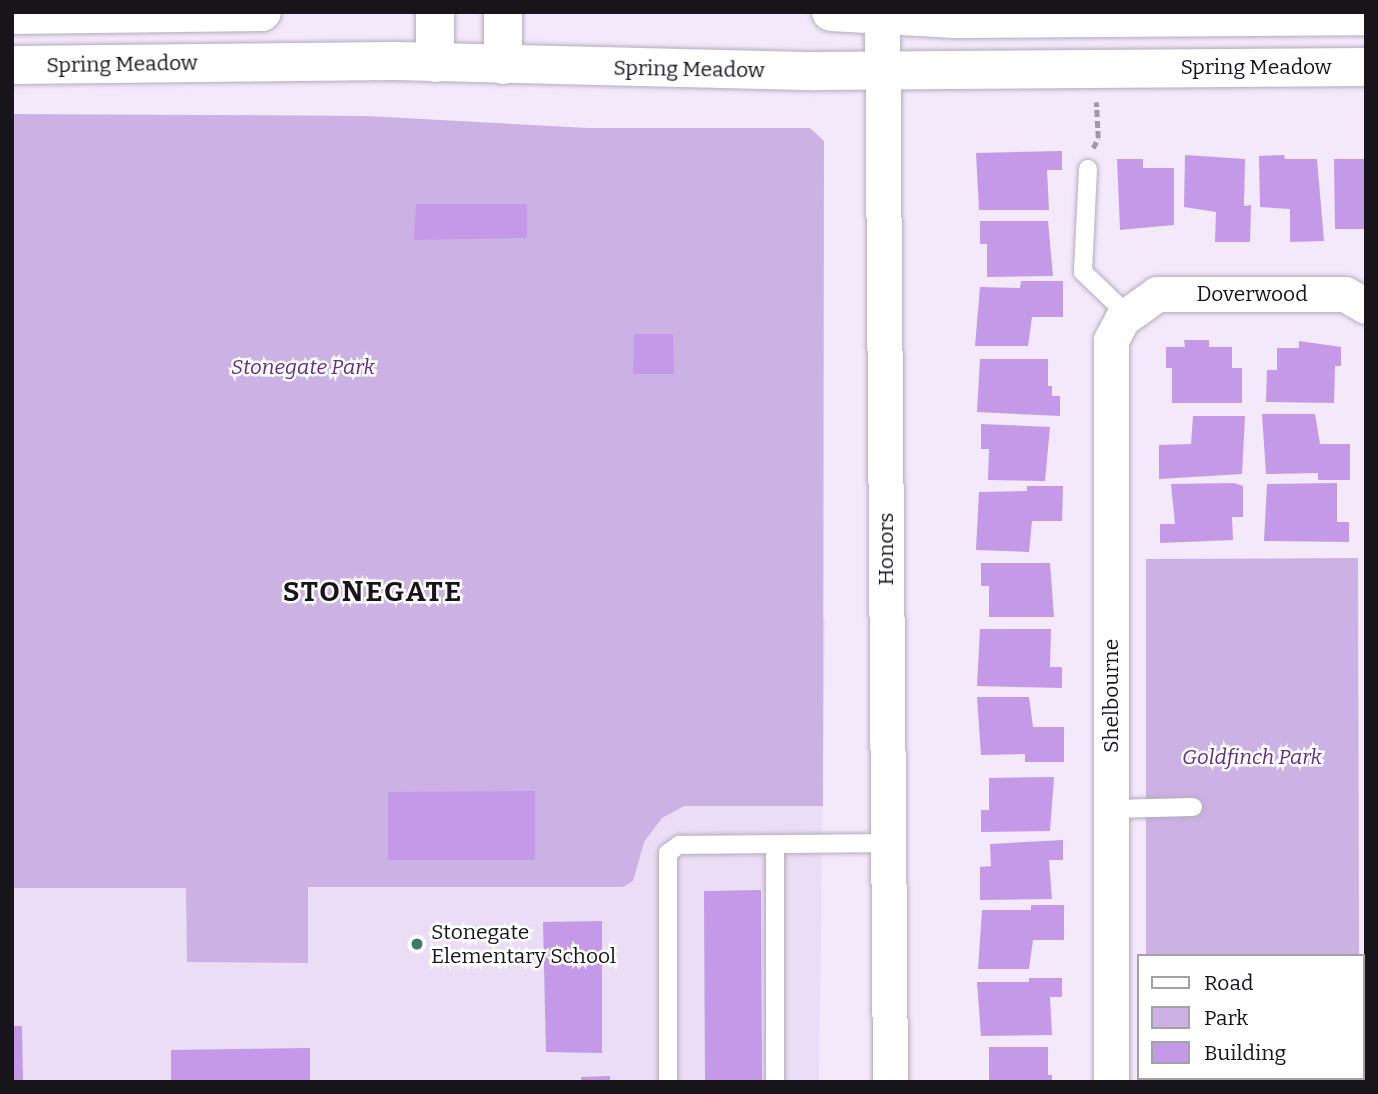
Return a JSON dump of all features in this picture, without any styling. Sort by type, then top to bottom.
[{"type":"street","points":[[12,15],[262,12]]},
{"type":"street","points":[[435,12],[435,63]]},
{"type":"street","points":[[503,12],[503,65]]},
{"type":"street","points":[[831,12],[882,16],[1366,16]]},
{"type":"street","name":"Honors","points":[[882,16],[890,1082]]},
{"type":"street","name":"Spring Meadow","points":[[12,65],[435,63],[883,70],[1366,67]]},
{"type":"street","name":"Doverwood","points":[[1132,310],[1157,295],[1345,294],[1366,306]]},
{"type":"street","name":"Shelbourne","points":[[1111,1082],[1111,341],[1132,310]]},
{"type":"lane","points":[[1088,169],[1083,272],[1132,310]]},
{"type":"lane","points":[[1111,809],[1193,807]]},
{"type":"lane","points":[[668,1082],[668,853],[679,845],[888,843]]},
{"type":"lane","points":[[775,846],[775,1082]]},
{"type":"path","points":[[1088,169],[1098,138],[1095,68]]},
{"type":"shaded area","name":"Stonegate Elementary School","points":[[12,618],[825,618],[819,1082],[12,1082]]},
{"type":"green space","name":"Stonegate Park","points":[[12,114],[367,116],[588,128],[810,128],[824,141],[823,806],[684,806],[662,818],[644,842],[633,881],[623,887],[308,887],[308,963],[187,962],[186,888],[12,888]]},
{"type":"green space","name":"Goldfinch Park","points":[[1358,558],[1359,954],[1146,954],[1146,559]]},
{"type":"building","points":[[1062,151],[1062,170],[1047,170],[1049,210],[979,210],[976,153]]},
{"type":"building","points":[[1185,155],[1245,159],[1244,206],[1251,205],[1250,242],[1215,242],[1216,212],[1184,207]]},
{"type":"building","points":[[1284,155],[1285,159],[1317,159],[1324,241],[1290,242],[1290,209],[1260,207],[1259,156]]},
{"type":"building","points":[[1117,159],[1143,159],[1143,168],[1174,168],[1174,225],[1120,230]]},
{"type":"building","points":[[1334,159],[1366,159],[1366,229],[1335,229]]},
{"type":"building","points":[[416,204],[527,204],[527,238],[414,240]]},
{"type":"building","points":[[980,221],[1048,221],[1053,276],[987,277],[987,244],[980,244]]},
{"type":"building","points":[[1021,281],[1063,281],[1063,317],[1032,317],[1028,346],[975,346],[980,287],[1020,288]]},
{"type":"building","points":[[634,334],[673,334],[674,374],[633,374]]},
{"type":"building","points":[[1184,340],[1209,340],[1209,347],[1232,347],[1232,368],[1242,368],[1242,403],[1172,403],[1172,368],[1166,368],[1166,347],[1185,347]]},
{"type":"building","points":[[1299,341],[1341,347],[1341,366],[1335,366],[1334,403],[1266,402],[1267,370],[1277,370],[1277,348],[1299,348]]},
{"type":"building","points":[[980,359],[1048,359],[1048,386],[1052,386],[1052,396],[1060,396],[1060,416],[977,412]]},
{"type":"building","points":[[1262,414],[1315,414],[1320,444],[1350,444],[1350,480],[1318,480],[1318,473],[1266,474]]},
{"type":"building","points":[[1193,416],[1245,416],[1242,474],[1159,479],[1159,445],[1191,444]]},
{"type":"building","points":[[981,424],[1050,427],[1045,481],[988,480],[989,449],[981,449]]},
{"type":"building","points":[[1234,483],[1243,486],[1243,517],[1232,517],[1233,540],[1160,543],[1160,524],[1175,524],[1171,484]]},
{"type":"building","points":[[1337,483],[1337,522],[1349,522],[1349,542],[1264,541],[1267,484]]},
{"type":"building","points":[[1027,486],[1063,486],[1062,521],[1032,521],[1029,552],[976,550],[979,492],[1027,491]]},
{"type":"building","points":[[981,563],[1050,563],[1054,617],[989,617],[989,586],[981,586]]},
{"type":"building","points":[[980,629],[1051,629],[1050,667],[1062,667],[1062,688],[977,686]]},
{"type":"building","points":[[977,697],[1029,697],[1033,727],[1064,727],[1064,762],[1025,762],[1025,754],[981,755]]},
{"type":"building","points":[[1054,777],[1050,831],[981,832],[981,810],[989,810],[989,778]]},
{"type":"building","points":[[535,791],[535,860],[388,860],[388,792]]},
{"type":"building","points":[[1063,840],[1063,860],[1049,860],[1052,899],[980,900],[980,867],[991,866],[990,844]]},
{"type":"building","points":[[761,890],[762,1082],[705,1082],[704,891]]},
{"type":"building","points":[[1031,905],[1064,905],[1064,940],[1033,940],[1029,969],[978,969],[982,910],[1031,910]]},
{"type":"building","points":[[602,921],[602,1053],[546,1052],[543,922]]},
{"type":"building","points":[[1029,978],[1062,978],[1062,997],[1050,997],[1052,1035],[981,1036],[977,982],[1029,982]]},
{"type":"building","points":[[12,1026],[22,1026],[23,1082],[12,1082]]},
{"type":"building","points":[[989,1047],[1048,1047],[1048,1075],[1052,1075],[1052,1082],[989,1082]]},
{"type":"building","points":[[310,1048],[310,1082],[171,1082],[171,1050]]},
{"type":"building","points":[[610,1076],[610,1082],[581,1082],[581,1077]]},
{"type":"building","points":[[1161,1080],[1234,1080],[1234,1082]]},
{"type":"building","points":[[1265,1080],[1351,1080],[1351,1082]]},
{"type":"place","name":"Stonegate Elementary School","points":[[417,944]]},
{"type":"district","name":"STONEGATE","points":[[373,592]]}]
